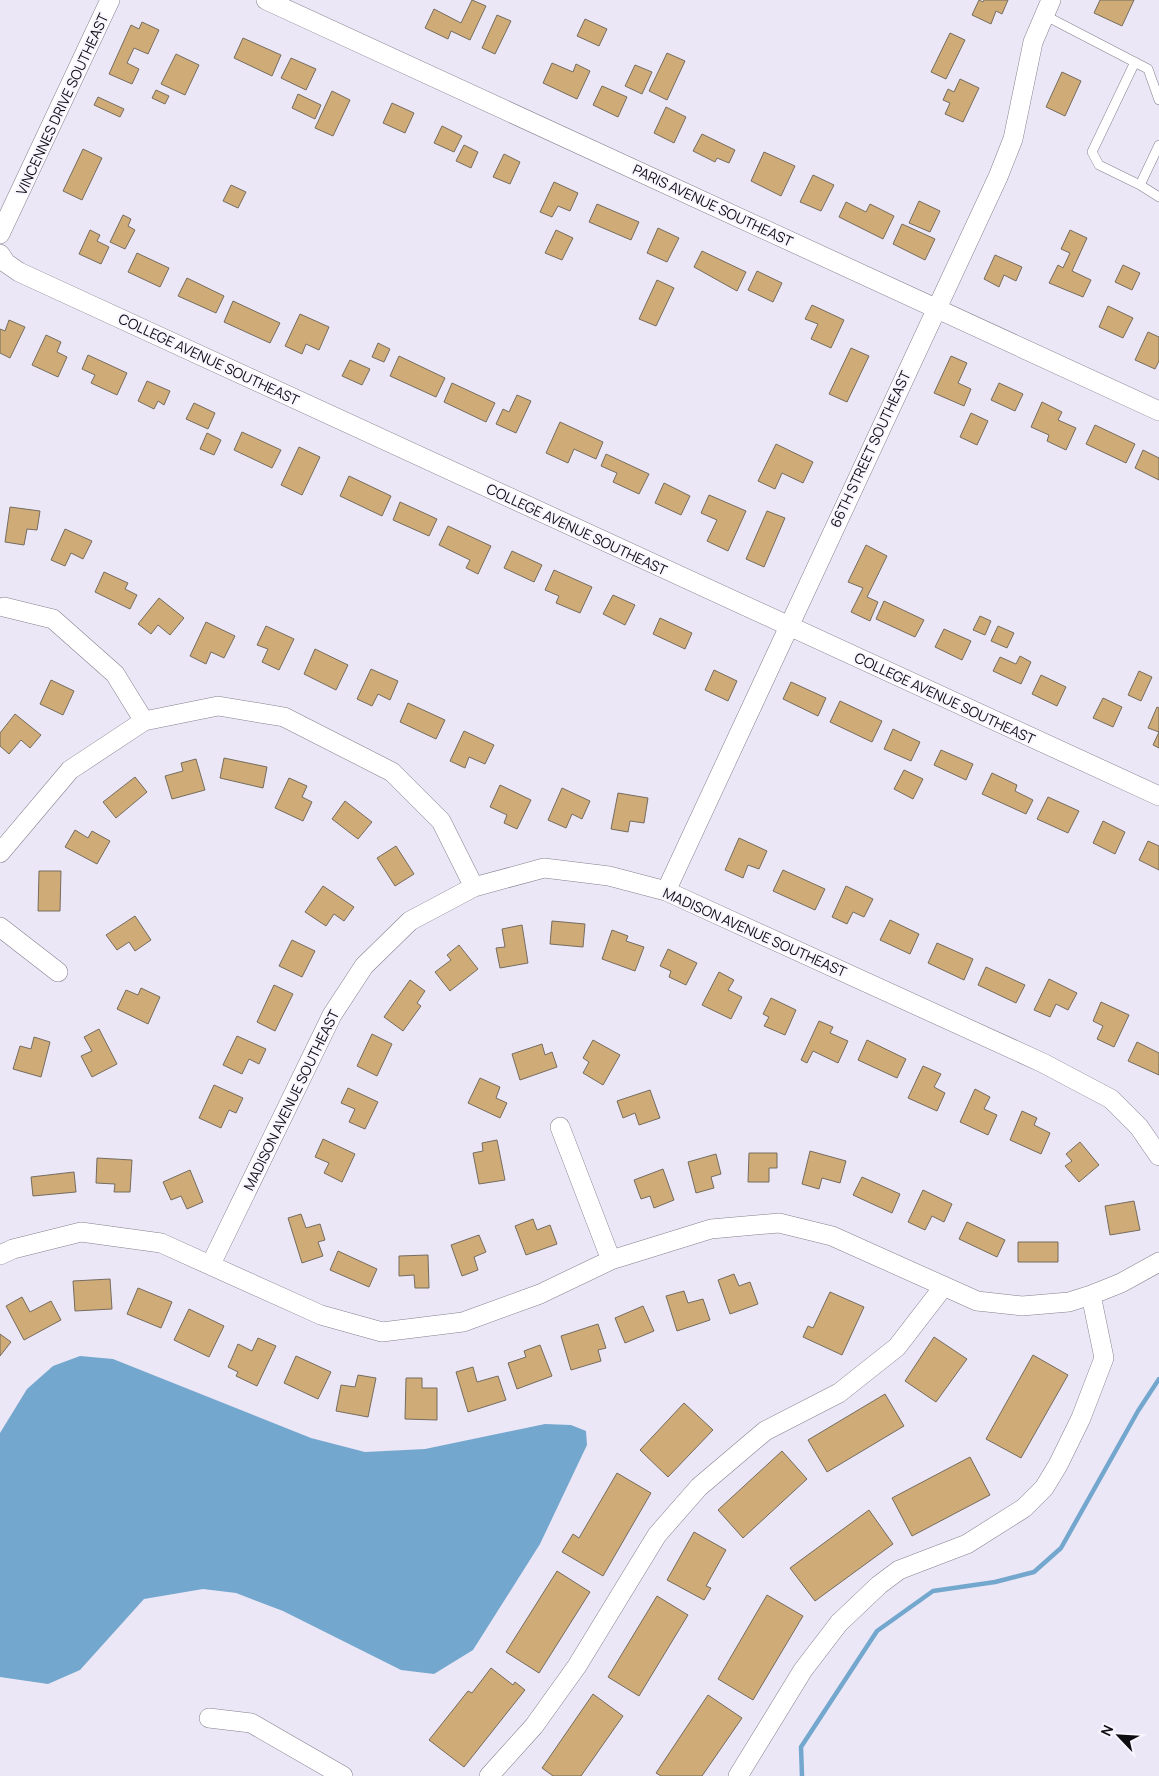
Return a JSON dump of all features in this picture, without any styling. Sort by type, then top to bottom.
[{"type":"street","name":"VINCENNES DRIVE SOUTHEAST","points":[[0,234],[110,0]]},
{"type":"street","name":"PARIS AVENUE SOUTHEAST","points":[[266,0],[1159,411]]},
{"type":"street","name":"66TH STREET SOUTHEAST","points":[[666,891],[935,308],[998,176],[1013,139],[1033,42],[1048,7]]},
{"type":"street","name":"COLLEGE AVENUE SOUTHEAST","points":[[0,254],[6,263],[28,276],[1159,796]]},
{"type":"street","points":[[4,607],[52,619],[115,674],[144,721]]},
{"type":"street","points":[[0,853],[70,770],[144,721],[218,706],[284,717],[392,772],[441,820],[474,887]]},
{"type":"street","name":"MADISON AVENUE SOUTHEAST","points":[[211,1264],[332,1015],[364,966],[410,921],[474,887],[544,868],[609,876],[666,891],[1043,1063],[1112,1099],[1139,1128],[1159,1156]]},
{"type":"street","points":[[0,927],[58,972]]},
{"type":"street","points":[[560,1127],[611,1260]]},
{"type":"street","points":[[0,1255],[13,1249],[81,1232],[162,1243],[321,1315],[382,1332],[463,1322],[540,1294],[611,1260],[711,1229],[779,1223],[832,1236],[977,1301],[1022,1306],[1069,1302],[1091,1295],[1128,1280],[1159,1262]]},
{"type":"street","points":[[489,1776],[534,1726],[577,1666],[658,1535],[700,1487],[766,1431],[839,1393],[897,1348],[944,1286]]},
{"type":"street","points":[[738,1776],[803,1670],[839,1623],[879,1585],[898,1570],[967,1544],[1024,1508],[1044,1488],[1058,1465],[1081,1418],[1104,1358],[1091,1295]]},
{"type":"street","points":[[209,1718],[251,1723],[342,1776]]},
{"type":"lane","points":[[1048,7],[1148,69],[1159,100]]},
{"type":"lane","points":[[1135,62],[1092,152],[1099,165],[1140,185],[1159,197]]},
{"type":"lane","points":[[1140,185],[1159,145]]},
{"type":"water","points":[[80,1356],[113,1359],[311,1438],[365,1452],[425,1449],[545,1424],[571,1425],[586,1431],[587,1445],[540,1544],[473,1650],[434,1674],[401,1670],[283,1611],[236,1593],[203,1589],[144,1599],[80,1670],[48,1684],[0,1677],[0,1433],[27,1389],[53,1366]]},
{"type":"building","points":[[472,0],[486,6],[470,40],[451,31],[448,39],[425,28],[434,9],[461,23]]},
{"type":"building","points":[[979,0],[983,2],[984,0],[1008,0],[1002,14],[996,11],[991,24],[972,15]]},
{"type":"building","points":[[1100,0],[1134,0],[1122,26],[1094,13]]},
{"type":"building","points":[[497,15],[511,21],[495,54],[482,48]]},
{"type":"building","points":[[585,19],[607,29],[599,46],[577,36]]},
{"type":"building","points":[[142,22],[159,30],[148,54],[134,48],[127,63],[139,69],[132,84],[109,74],[131,25],[139,29]]},
{"type":"building","points":[[950,33],[965,40],[946,79],[931,72]]},
{"type":"building","points":[[243,38],[281,55],[272,76],[234,58]]},
{"type":"building","points":[[667,53],[685,61],[667,100],[649,91]]},
{"type":"building","points":[[176,54],[199,65],[185,95],[161,84]]},
{"type":"building","points":[[291,58],[316,69],[306,90],[281,78]]},
{"type":"building","points":[[552,63],[573,72],[576,64],[590,71],[577,99],[543,83]]},
{"type":"building","points":[[635,65],[652,72],[642,94],[625,86]]},
{"type":"building","points":[[1062,72],[1081,81],[1065,116],[1046,107]]},
{"type":"building","points":[[960,79],[979,88],[963,122],[945,114],[950,103],[943,100],[948,89],[954,92]]},
{"type":"building","points":[[602,86],[627,97],[618,117],[593,105]]},
{"type":"building","points":[[156,90],[169,96],[165,104],[152,98]]},
{"type":"building","points":[[332,91],[350,100],[333,136],[315,128]]},
{"type":"building","points":[[298,94],[321,105],[315,119],[292,108]]},
{"type":"building","points":[[98,97],[124,109],[120,117],[94,105]]},
{"type":"building","points":[[392,103],[414,113],[405,133],[383,123]]},
{"type":"building","points":[[666,107],[686,117],[674,143],[654,133]]},
{"type":"building","points":[[442,126],[462,136],[454,152],[434,143]]},
{"type":"building","points":[[702,134],[735,150],[729,163],[717,158],[715,162],[693,151]]},
{"type":"building","points":[[464,145],[478,152],[471,168],[456,161]]},
{"type":"building","points":[[83,149],[102,158],[82,200],[63,191]]},
{"type":"building","points":[[764,152],[795,166],[781,196],[751,181]]},
{"type":"building","points":[[504,154],[520,162],[510,184],[493,177]]},
{"type":"building","points":[[813,175],[834,185],[821,211],[800,202]]},
{"type":"building","points":[[554,182],[578,193],[570,211],[558,206],[552,217],[540,212]]},
{"type":"building","points":[[231,185],[246,192],[238,208],[223,201]]},
{"type":"building","points":[[919,201],[940,211],[930,232],[909,223]]},
{"type":"building","points":[[846,202],[866,212],[870,204],[894,216],[883,239],[839,217]]},
{"type":"building","points":[[597,204],[639,222],[631,240],[589,222]]},
{"type":"building","points":[[123,215],[131,219],[128,226],[135,230],[125,249],[110,242]]},
{"type":"building","points":[[902,224],[935,239],[925,260],[893,244]]},
{"type":"building","points":[[658,228],[679,238],[667,262],[647,253]]},
{"type":"building","points":[[90,230],[100,235],[97,241],[109,247],[101,264],[79,254]]},
{"type":"building","points":[[556,230],[573,238],[562,260],[545,253]]},
{"type":"building","points":[[1070,230],[1087,238],[1072,271],[1091,280],[1083,297],[1049,283],[1058,265],[1063,268],[1070,253],[1061,249]]},
{"type":"building","points":[[702,251],[746,272],[737,291],[694,267]]},
{"type":"building","points":[[137,253],[169,268],[160,287],[128,272]]},
{"type":"building","points":[[995,255],[1022,267],[1016,281],[1004,275],[999,287],[984,279]]},
{"type":"building","points":[[1123,265],[1140,273],[1132,290],[1115,282]]},
{"type":"building","points":[[757,271],[782,283],[773,302],[748,290]]},
{"type":"building","points":[[187,278],[224,296],[216,313],[178,296]]},
{"type":"building","points":[[657,280],[674,288],[656,326],[639,319]]},
{"type":"building","points":[[233,301],[280,323],[270,343],[224,322]]},
{"type":"building","points":[[812,305],[844,320],[831,348],[811,339],[818,324],[805,319]]},
{"type":"building","points":[[1108,306],[1133,318],[1123,338],[1099,327]]},
{"type":"building","points":[[300,314],[329,327],[319,350],[306,344],[302,354],[285,346]]},
{"type":"building","points":[[9,320],[25,327],[10,358],[0,353],[0,329],[5,331]]},
{"type":"building","points":[[1148,332],[1159,337],[1159,361],[1155,369],[1135,360]]},
{"type":"building","points":[[46,335],[61,342],[57,352],[67,357],[58,377],[32,365]]},
{"type":"building","points":[[378,343],[390,349],[384,362],[372,357]]},
{"type":"building","points":[[851,348],[869,356],[847,402],[829,394]]},
{"type":"building","points":[[88,355],[127,373],[117,395],[91,383],[95,375],[82,369]]},
{"type":"building","points":[[399,356],[445,378],[436,397],[390,376]]},
{"type":"building","points":[[951,356],[967,363],[958,383],[971,389],[964,406],[934,393]]},
{"type":"building","points":[[350,360],[370,369],[362,385],[342,376]]},
{"type":"building","points":[[147,381],[170,391],[164,405],[158,401],[154,409],[138,401]]},
{"type":"building","points":[[452,383],[495,403],[486,422],[444,402]]},
{"type":"building","points":[[999,383],[1023,394],[1015,411],[991,400]]},
{"type":"building","points":[[517,395],[531,401],[516,433],[496,424],[503,409],[509,412]]},
{"type":"building","points":[[1042,402],[1062,412],[1058,420],[1076,428],[1066,450],[1047,441],[1049,435],[1031,427]]},
{"type":"building","points":[[194,403],[215,413],[208,429],[186,419]]},
{"type":"building","points":[[971,413],[988,421],[977,445],[960,437]]},
{"type":"building","points":[[560,422],[603,442],[596,459],[574,449],[568,463],[546,453]]},
{"type":"building","points":[[1095,425],[1135,444],[1126,463],[1086,444]]},
{"type":"building","points":[[242,432],[281,450],[272,468],[234,450]]},
{"type":"building","points":[[207,433],[221,440],[214,455],[200,449]]},
{"type":"building","points":[[776,444],[813,462],[803,483],[782,473],[775,489],[758,481]]},
{"type":"building","points":[[299,447],[320,457],[302,495],[281,485]]},
{"type":"building","points":[[1143,450],[1159,458],[1159,480],[1135,468]]},
{"type":"building","points":[[606,454],[649,474],[639,494],[613,482],[617,473],[601,466]]},
{"type":"building","points":[[349,476],[391,496],[382,516],[340,496]]},
{"type":"building","points":[[664,483],[690,496],[681,515],[655,503]]},
{"type":"building","points":[[709,495],[746,511],[728,551],[707,541],[717,520],[701,513]]},
{"type":"building","points":[[400,502],[437,519],[429,536],[393,520]]},
{"type":"building","points":[[10,507],[40,511],[37,530],[27,529],[24,545],[5,542]]},
{"type":"building","points":[[767,511],[785,518],[764,567],[746,559]]},
{"type":"building","points":[[448,526],[491,546],[478,574],[466,568],[470,560],[439,545]]},
{"type":"building","points":[[65,529],[92,541],[83,559],[71,553],[65,566],[51,560]]},
{"type":"building","points":[[866,545],[887,556],[867,597],[878,602],[870,621],[851,612],[863,588],[848,582]]},
{"type":"building","points":[[512,551],[542,565],[534,582],[504,568]]},
{"type":"building","points":[[554,570],[592,587],[580,613],[556,603],[559,596],[545,590]]},
{"type":"building","points":[[104,572],[128,583],[125,589],[137,595],[130,609],[95,592]]},
{"type":"building","points":[[613,595],[635,605],[625,625],[603,614]]},
{"type":"building","points":[[159,598],[184,618],[170,635],[158,625],[151,634],[138,624]]},
{"type":"building","points":[[884,601],[924,620],[915,637],[876,619]]},
{"type":"building","points":[[980,616],[991,621],[985,635],[973,630]]},
{"type":"building","points":[[660,618],[692,633],[685,649],[653,634]]},
{"type":"building","points":[[206,622],[235,636],[224,658],[211,652],[206,664],[190,656]]},
{"type":"building","points":[[266,626],[294,639],[279,670],[262,662],[268,649],[257,645]]},
{"type":"building","points":[[998,626],[1014,633],[1007,648],[991,641]]},
{"type":"building","points":[[944,629],[971,641],[962,660],[935,647]]},
{"type":"building","points":[[315,649],[348,665],[336,690],[304,674]]},
{"type":"building","points":[[1020,656],[1031,662],[1021,684],[993,671],[1000,657],[1016,664]]},
{"type":"building","points":[[371,669],[398,681],[390,700],[378,694],[372,706],[357,699]]},
{"type":"building","points":[[714,670],[737,681],[728,701],[705,690]]},
{"type":"building","points":[[1139,671],[1152,677],[1141,701],[1128,695]]},
{"type":"building","points":[[1041,675],[1066,687],[1057,706],[1032,694]]},
{"type":"building","points":[[51,680],[74,691],[63,715],[40,704]]},
{"type":"building","points":[[791,682],[826,698],[818,716],[783,699]]},
{"type":"building","points":[[1103,698],[1122,707],[1113,727],[1093,718]]},
{"type":"building","points":[[840,701],[882,721],[872,742],[830,722]]},
{"type":"building","points":[[408,703],[445,720],[436,739],[400,722]]},
{"type":"building","points":[[1157,707],[1159,708],[1159,732],[1148,728]]},
{"type":"building","points":[[15,714],[41,735],[30,748],[21,740],[9,754],[0,746],[0,733]]},
{"type":"building","points":[[893,729],[920,742],[911,761],[884,749]]},
{"type":"building","points":[[464,731],[494,745],[485,764],[469,757],[465,768],[450,761]]},
{"type":"building","points":[[1159,732],[1159,748],[1153,745]]},
{"type":"building","points":[[941,750],[973,764],[966,780],[934,765]]},
{"type":"building","points":[[224,758],[267,767],[263,788],[220,778]]},
{"type":"building","points":[[196,759],[205,790],[172,799],[165,776],[183,771],[181,763]]},
{"type":"building","points":[[904,770],[923,779],[913,799],[894,789]]},
{"type":"building","points":[[992,773],[1017,785],[1015,791],[1033,800],[1026,814],[982,794]]},
{"type":"building","points":[[135,777],[147,792],[116,818],[103,802]]},
{"type":"building","points":[[289,778],[307,786],[302,797],[312,802],[303,821],[275,808]]},
{"type":"building","points":[[500,785],[531,800],[517,829],[504,823],[507,815],[490,807]]},
{"type":"building","points":[[562,788],[590,801],[582,819],[572,814],[566,828],[548,820]]},
{"type":"building","points":[[618,793],[648,798],[644,823],[630,821],[628,832],[611,829]]},
{"type":"building","points":[[1048,797],[1079,811],[1068,833],[1037,819]]},
{"type":"building","points":[[345,801],[372,822],[358,839],[332,819]]},
{"type":"building","points":[[1103,821],[1125,832],[1115,854],[1093,843]]},
{"type":"building","points":[[75,830],[88,838],[92,831],[110,841],[97,864],[65,847]]},
{"type":"building","points":[[739,838],[767,851],[759,869],[748,865],[743,878],[725,870]]},
{"type":"building","points":[[1148,841],[1159,846],[1159,870],[1139,860]]},
{"type":"building","points":[[396,846],[414,874],[395,886],[377,858]]},
{"type":"building","points":[[783,870],[825,889],[815,910],[773,891]]},
{"type":"building","points":[[39,871],[61,871],[60,911],[38,911]]},
{"type":"building","points":[[323,886],[354,907],[344,921],[334,914],[326,926],[305,912]]},
{"type":"building","points":[[846,886],[873,899],[864,917],[853,912],[847,924],[832,917]]},
{"type":"building","points":[[135,916],[151,940],[135,951],[129,942],[117,950],[106,935]]},
{"type":"building","points":[[890,920],[919,934],[910,954],[880,940]]},
{"type":"building","points":[[552,921],[585,924],[583,947],[550,944]]},
{"type":"building","points":[[522,925],[528,963],[500,968],[496,948],[505,947],[502,929]]},
{"type":"building","points":[[612,930],[628,936],[626,941],[644,947],[635,971],[602,959]]},
{"type":"building","points":[[292,940],[315,951],[302,977],[279,966]]},
{"type":"building","points":[[937,943],[973,959],[964,980],[928,963]]},
{"type":"building","points":[[459,945],[478,969],[450,991],[435,972],[451,960],[447,955]]},
{"type":"building","points":[[668,949],[697,963],[686,985],[669,977],[671,971],[660,966]]},
{"type":"building","points":[[986,967],[1025,985],[1016,1003],[978,985]]},
{"type":"building","points":[[719,972],[734,980],[728,990],[742,997],[731,1019],[702,1005]]},
{"type":"building","points":[[1049,979],[1077,993],[1068,1010],[1056,1004],[1050,1017],[1034,1010]]},
{"type":"building","points":[[410,980],[425,991],[417,1003],[421,1006],[403,1031],[384,1017]]},
{"type":"building","points":[[274,985],[293,994],[275,1031],[257,1022]]},
{"type":"building","points":[[141,988],[160,997],[148,1024],[117,1009],[126,990],[138,995]]},
{"type":"building","points":[[771,998],[796,1010],[785,1035],[764,1026],[769,1017],[763,1014]]},
{"type":"building","points":[[1101,1002],[1129,1015],[1114,1047],[1097,1039],[1103,1026],[1093,1021]]},
{"type":"building","points":[[819,1021],[833,1027],[830,1033],[848,1041],[838,1063],[813,1051],[807,1063],[801,1060]]},
{"type":"building","points":[[99,1029],[117,1064],[92,1077],[81,1056],[92,1051],[84,1037]]},
{"type":"building","points":[[372,1034],[392,1044],[377,1076],[357,1066]]},
{"type":"building","points":[[237,1036],[266,1049],[259,1064],[249,1059],[242,1074],[223,1065]]},
{"type":"building","points":[[34,1037],[50,1042],[41,1077],[13,1069],[20,1046],[31,1049]]},
{"type":"building","points":[[593,1040],[620,1055],[603,1085],[583,1073],[589,1062],[583,1058]]},
{"type":"building","points":[[867,1040],[906,1059],[897,1078],[858,1060]]},
{"type":"building","points":[[1137,1042],[1159,1053],[1159,1075],[1128,1061]]},
{"type":"building","points":[[542,1044],[545,1055],[552,1052],[557,1067],[520,1080],[512,1054]]},
{"type":"building","points":[[923,1066],[941,1074],[934,1087],[945,1093],[937,1111],[908,1098]]},
{"type":"building","points":[[480,1078],[500,1087],[496,1098],[507,1103],[500,1118],[468,1103]]},
{"type":"building","points":[[214,1085],[243,1098],[236,1113],[229,1110],[221,1128],[199,1118]]},
{"type":"building","points":[[348,1088],[378,1102],[365,1129],[349,1122],[355,1109],[341,1103]]},
{"type":"building","points":[[975,1089],[990,1097],[984,1109],[997,1115],[988,1135],[960,1122]]},
{"type":"building","points":[[650,1090],[660,1118],[639,1125],[635,1113],[623,1118],[617,1101]]},
{"type":"building","points":[[1022,1111],[1037,1118],[1034,1125],[1050,1133],[1041,1154],[1010,1140]]},
{"type":"building","points":[[323,1139],[355,1154],[342,1182],[324,1173],[329,1163],[315,1157]]},
{"type":"building","points":[[497,1140],[505,1180],[479,1184],[473,1153],[483,1151],[482,1143]]},
{"type":"building","points":[[1080,1142],[1099,1165],[1079,1182],[1065,1166],[1072,1161],[1066,1154]]},
{"type":"building","points":[[810,1151],[846,1161],[840,1183],[822,1178],[819,1189],[802,1184]]},
{"type":"building","points":[[749,1153],[777,1153],[777,1168],[769,1168],[769,1182],[748,1182]]},
{"type":"building","points":[[716,1154],[721,1174],[711,1177],[714,1188],[696,1193],[688,1162]]},
{"type":"building","points":[[97,1158],[132,1160],[130,1192],[114,1192],[115,1184],[96,1183]]},
{"type":"building","points":[[663,1169],[674,1200],[654,1208],[650,1196],[641,1199],[634,1180]]},
{"type":"building","points":[[190,1170],[203,1202],[187,1209],[181,1196],[171,1200],[163,1182]]},
{"type":"building","points":[[74,1172],[76,1192],[33,1196],[31,1177]]},
{"type":"building","points":[[862,1177],[900,1194],[892,1213],[853,1195]]},
{"type":"building","points":[[923,1190],[952,1204],[944,1222],[932,1216],[925,1230],[908,1222]]},
{"type":"building","points":[[1134,1201],[1140,1230],[1110,1235],[1105,1206]]},
{"type":"building","points":[[301,1214],[306,1228],[320,1224],[325,1240],[318,1242],[323,1256],[302,1263],[288,1218]]},
{"type":"building","points":[[533,1219],[537,1230],[550,1225],[557,1244],[526,1255],[515,1226]]},
{"type":"building","points":[[967,1222],[1005,1240],[997,1257],[959,1239]]},
{"type":"building","points":[[479,1235],[486,1252],[474,1257],[478,1270],[462,1276],[451,1245]]},
{"type":"building","points":[[1018,1242],[1058,1242],[1058,1262],[1018,1262]]},
{"type":"building","points":[[338,1251],[377,1269],[369,1287],[330,1270]]},
{"type":"building","points":[[428,1255],[429,1288],[415,1288],[414,1275],[399,1276],[399,1256]]},
{"type":"building","points":[[734,1274],[739,1286],[750,1282],[758,1304],[730,1314],[718,1280]]},
{"type":"building","points":[[110,1279],[112,1309],[75,1311],[73,1281]]},
{"type":"building","points":[[138,1288],[172,1302],[161,1328],[127,1314]]},
{"type":"building","points":[[684,1291],[688,1303],[703,1299],[710,1320],[677,1331],[666,1296]]},
{"type":"building","points":[[830,1292],[864,1307],[842,1355],[803,1337],[808,1326],[813,1328]]},
{"type":"building","points":[[22,1297],[30,1312],[51,1301],[61,1320],[24,1340],[6,1306]]},
{"type":"building","points":[[643,1306],[654,1331],[625,1343],[615,1318]]},
{"type":"building","points":[[189,1309],[224,1326],[209,1357],[174,1340]]},
{"type":"building","points":[[598,1324],[606,1348],[598,1350],[601,1361],[571,1370],[561,1336]]},
{"type":"building","points":[[0,1334],[11,1342],[0,1356]]},
{"type":"building","points":[[934,1337],[967,1359],[936,1402],[905,1381]]},
{"type":"building","points":[[258,1338],[276,1346],[257,1386],[236,1376],[238,1372],[228,1367],[238,1344],[252,1351]]},
{"type":"building","points":[[540,1345],[552,1376],[517,1389],[508,1363],[526,1357],[524,1351]]},
{"type":"building","points":[[1033,1355],[1068,1375],[1021,1458],[986,1439]]},
{"type":"building","points":[[296,1356],[331,1372],[318,1399],[284,1383]]},
{"type":"building","points":[[473,1367],[477,1382],[498,1376],[506,1400],[468,1412],[456,1372]]},
{"type":"building","points":[[358,1375],[376,1378],[368,1417],[336,1411],[341,1385],[355,1387]]},
{"type":"building","points":[[406,1378],[422,1378],[422,1388],[437,1388],[437,1420],[405,1419]]},
{"type":"building","points":[[885,1394],[904,1426],[827,1472],[808,1440]]},
{"type":"building","points":[[684,1403],[713,1430],[668,1477],[640,1450]]},
{"type":"building","points":[[782,1451],[807,1479],[743,1538],[718,1510]]},
{"type":"building","points":[[970,1457],[990,1495],[912,1536],[892,1498]]},
{"type":"building","points":[[617,1473],[651,1493],[603,1576],[562,1552],[573,1534],[579,1538]]},
{"type":"building","points":[[869,1510],[893,1544],[815,1601],[790,1568]]},
{"type":"building","points":[[694,1532],[726,1550],[706,1586],[711,1588],[704,1600],[667,1580]]},
{"type":"building","points":[[557,1571],[590,1592],[539,1673],[506,1652]]},
{"type":"building","points":[[767,1595],[803,1616],[753,1700],[718,1679]]},
{"type":"building","points":[[657,1596],[688,1615],[639,1696],[608,1677]]},
{"type":"building","points":[[491,1668],[513,1685],[515,1682],[525,1690],[464,1767],[429,1740],[468,1691],[472,1693]]},
{"type":"building","points":[[593,1694],[623,1716],[581,1776],[553,1776],[542,1768]]},
{"type":"building","points":[[708,1695],[742,1718],[702,1776],[661,1776],[656,1773]]},
{"type":"waterway","points":[[802,1776],[801,1747],[877,1631],[933,1591],[995,1582],[1034,1572],[1061,1548],[1138,1411],[1159,1379]]}]
